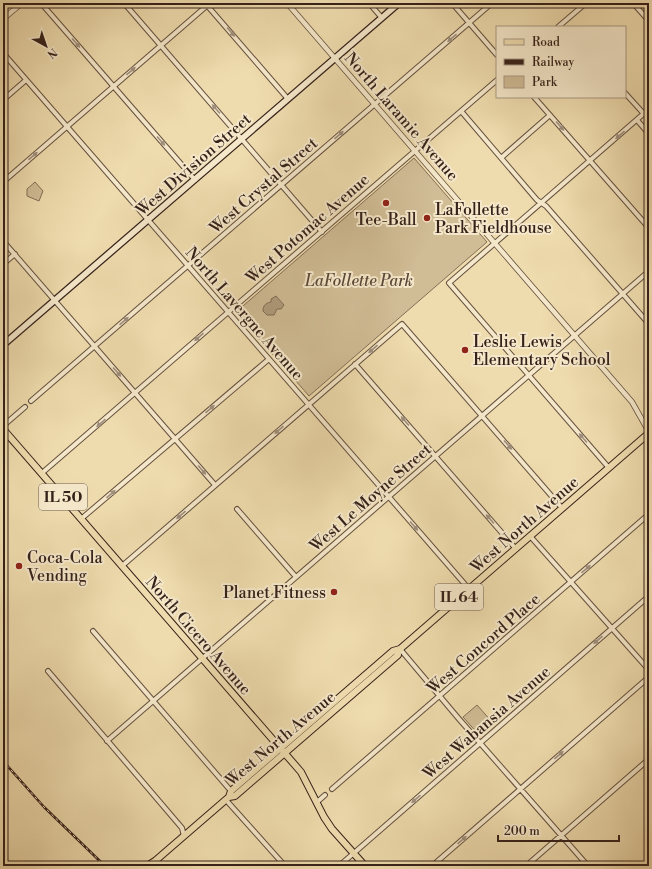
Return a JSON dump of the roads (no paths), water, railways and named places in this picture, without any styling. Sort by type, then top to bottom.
[{"type":"main road","name":"West Division Street","points":[[3,345],[399,3]]},
{"type":"main road","name":"North Cicero Avenue","points":[[3,427],[301,772],[316,803],[332,829],[365,866]]},
{"type":"main road","name":"West North Avenue","points":[[148,866],[154,864],[229,796],[236,796],[283,751],[398,655],[399,650],[649,432]]},
{"type":"street","points":[[3,19],[22,3]]},
{"type":"street","points":[[41,3],[195,180]]},
{"type":"street","points":[[124,3],[322,232]]},
{"type":"street","name":"North Laramie Avenue","points":[[287,3],[636,406],[649,432]]},
{"type":"street","points":[[369,3],[382,18]]},
{"type":"street","points":[[452,3],[496,53]]},
{"type":"street","name":"West Crystal Street","points":[[31,401],[492,3]]},
{"type":"street","points":[[559,26],[586,3]]},
{"type":"street","points":[[633,3],[649,21]]},
{"type":"street","points":[[3,182],[208,4],[288,99]]},
{"type":"street","points":[[564,22],[567,26]]},
{"type":"street","name":"North Lavergne Avenue","points":[[3,53],[469,589]]},
{"type":"street","points":[[3,100],[26,80]]},
{"type":"street","name":"West Potomac Avenue","points":[[42,473],[496,81]]},
{"type":"street","points":[[626,94],[644,114]]},
{"type":"street","points":[[535,98],[649,228]]},
{"type":"street","points":[[609,468],[449,283],[649,109]]},
{"type":"street","points":[[462,111],[537,200],[546,206],[649,324]]},
{"type":"street","points":[[501,158],[550,115]]},
{"type":"street","points":[[637,120],[649,134]]},
{"type":"street","points":[[3,241],[215,485]]},
{"type":"street","points":[[3,264],[15,254]]},
{"type":"street","name":"West Le Moyne Street","points":[[107,741],[649,271]]},
{"type":"street","points":[[122,566],[402,324],[562,508]]},
{"type":"street","points":[[82,519],[269,359]]},
{"type":"street","points":[[355,364],[516,549]]},
{"type":"street","points":[[3,427],[25,407]]},
{"type":"street","points":[[237,509],[296,577]]},
{"type":"street","name":"West Concord Place","points":[[332,789],[649,514]]},
{"type":"street","points":[[530,536],[649,670]]},
{"type":"street","name":"West Wabansia Avenue","points":[[338,866],[649,596]]},
{"type":"street","points":[[93,631],[154,701],[285,866]]},
{"type":"street","points":[[399,650],[588,866]]},
{"type":"street","points":[[48,671],[181,827],[184,836]]},
{"type":"street","points":[[432,866],[649,677]]},
{"type":"street","points":[[526,866],[649,759]]},
{"type":"street","points":[[316,803],[325,796]]},
{"type":"railway","points":[[3,761],[44,807],[105,866]]},
{"type":"place","name":"Tee-Ball","points":[[386,203]]},
{"type":"place","name":"LaFollette Park Fieldhouse","points":[[427,218]]},
{"type":"place","name":"Leslie Lewis Elementary School","points":[[465,350]]},
{"type":"place","name":"Coca-Cola Vending","points":[[19,566]]},
{"type":"place","name":"Planet Fitness","points":[[334,592]]},
{"type":"park label","name":"LaFollette Park","points":[[359,280]]}]
